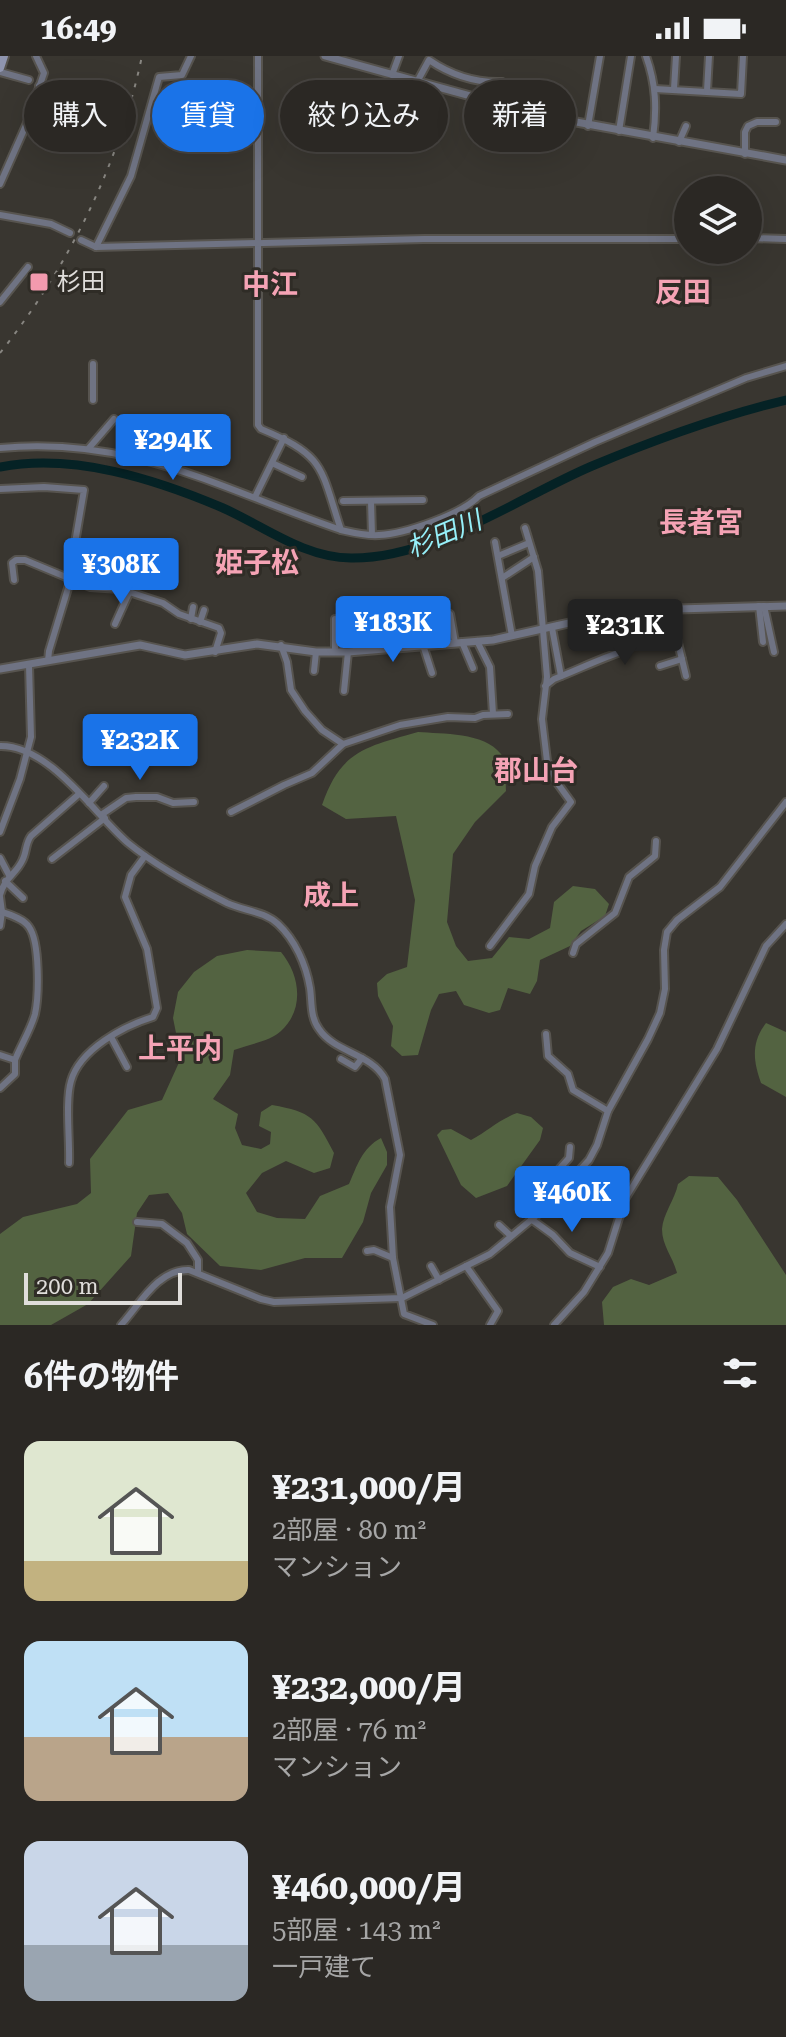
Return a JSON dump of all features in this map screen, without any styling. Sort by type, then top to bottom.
[{"type":"main road","points":[[0,70],[4,56]]},
{"type":"street","points":[[41,80],[44,73],[38,59],[50,56]]},
{"type":"street","points":[[96,247],[131,176],[159,77],[182,75],[191,56]]},
{"type":"street","points":[[258,56],[258,425],[303,449],[317,461],[341,530]]},
{"type":"street","points":[[325,56],[350,60],[410,80]]},
{"type":"street","points":[[392,75],[399,56]]},
{"type":"street","points":[[588,126],[600,56]]},
{"type":"street","points":[[619,131],[632,56],[646,57],[657,110],[653,138]]},
{"type":"street","points":[[674,89],[676,56]]},
{"type":"street","points":[[707,91],[709,56]]},
{"type":"street","points":[[655,89],[741,94],[743,56]]},
{"type":"street","points":[[418,80],[429,60],[461,77],[486,80]]},
{"type":"street","points":[[0,70],[29,80]]},
{"type":"street","points":[[745,154],[748,126],[757,122],[776,122]]},
{"type":"street","points":[[576,123],[786,160]]},
{"type":"street","points":[[679,142],[686,126]]},
{"type":"street","points":[[0,184],[24,130]]},
{"type":"street","points":[[0,215],[51,224],[70,233]]},
{"type":"street","points":[[762,238],[786,239]]},
{"type":"street","points":[[81,240],[96,247],[424,239],[674,239]]},
{"type":"street","points":[[0,302],[28,267]]},
{"type":"street","points":[[93,364],[93,400]]},
{"type":"street","points":[[0,448],[89,448],[164,463],[341,530],[372,535],[392,534],[423,525],[473,503],[479,496],[561,456],[746,378],[786,366]]},
{"type":"street","points":[[89,448],[114,419]]},
{"type":"street","points":[[255,497],[284,438]]},
{"type":"street","points":[[272,463],[302,477]]},
{"type":"street","points":[[0,489],[44,487],[84,490],[71,580],[48,661]]},
{"type":"street","points":[[343,501],[423,500]]},
{"type":"street","points":[[371,501],[372,535]]},
{"type":"street","points":[[490,946],[529,894],[535,866],[552,827],[571,805],[547,761],[542,719],[545,686],[538,571],[525,528]]},
{"type":"street","points":[[495,542],[512,636]]},
{"type":"street","points":[[498,556],[529,543]]},
{"type":"street","points":[[502,578],[534,557]]},
{"type":"street","points":[[14,580],[11,567],[16,560],[35,563],[90,587],[120,589],[163,603],[191,619],[217,626],[221,630],[215,652]]},
{"type":"street","points":[[115,624],[129,593]]},
{"type":"street","points":[[762,606],[763,642]]},
{"type":"street","points":[[762,606],[774,652]]},
{"type":"street","points":[[0,669],[135,645],[185,655],[257,644],[316,652],[348,652],[477,641],[670,610],[786,606]]},
{"type":"street","points":[[191,619],[193,607]]},
{"type":"street","points":[[200,622],[204,610]]},
{"type":"street","points":[[670,610],[686,676]]},
{"type":"street","points":[[545,686],[561,676],[632,649],[647,634],[654,621],[654,612]]},
{"type":"street","points":[[450,614],[458,643],[473,668]]},
{"type":"street","points":[[335,619],[335,652]]},
{"type":"street","points":[[552,628],[561,676]]},
{"type":"street","points":[[127,639],[135,645]]},
{"type":"street","points":[[477,641],[490,667],[493,714]]},
{"type":"street","points":[[281,645],[291,690],[322,730],[343,744]]},
{"type":"street","points":[[423,645],[432,673]]},
{"type":"street","points":[[314,671],[316,652]]},
{"type":"street","points":[[344,691],[348,652]]},
{"type":"street","points":[[660,666],[682,659]]},
{"type":"street","points":[[0,832],[28,753],[32,725],[29,665]]},
{"type":"street","points":[[231,812],[312,773],[343,744],[400,725],[508,714]]},
{"type":"street","points":[[0,746],[28,753],[52,767],[145,856],[230,904],[267,916],[291,939],[306,969],[317,1027],[326,1038],[380,1070],[385,1079],[400,1155],[390,1207],[393,1258],[402,1298],[403,1325]]},
{"type":"street","points":[[89,803],[104,786]]},
{"type":"street","points":[[0,926],[0,898],[7,878],[22,863],[26,844],[79,794]]},
{"type":"street","points":[[52,859],[126,798],[157,797],[173,803],[194,802]]},
{"type":"street","points":[[121,1325],[163,1277],[183,1270],[274,1302],[402,1298],[490,1254],[531,1219],[589,1160],[608,1111],[638,1061],[660,1013],[665,989],[667,932],[677,920],[720,887],[786,802]]},
{"type":"street","points":[[573,953],[576,944],[615,913],[629,877],[655,856],[656,841]]},
{"type":"street","points":[[69,1163],[71,1079],[87,1054],[111,1037],[153,1017],[157,1008],[147,949],[125,897],[131,875],[145,856]]},
{"type":"street","points":[[0,858],[7,878],[23,898]]},
{"type":"street","points":[[0,1088],[15,1074],[15,1060],[34,1017],[37,962],[29,926],[2,912]]},
{"type":"street","points":[[554,1325],[584,1292],[600,1267],[608,1253],[625,1199],[717,1049],[766,946],[786,924]]},
{"type":"street","points":[[546,1034],[548,1056],[568,1074],[573,1090],[608,1111]]},
{"type":"street","points":[[111,1037],[127,1067]]},
{"type":"street","points":[[0,1055],[15,1060]]},
{"type":"street","points":[[341,1059],[355,1067],[362,1058]]},
{"type":"street","points":[[555,1196],[546,1184],[569,1158],[570,1147]]},
{"type":"street","points":[[531,1219],[570,1253],[600,1267]]},
{"type":"street","points":[[137,1222],[162,1224],[187,1243],[198,1260],[198,1273]]},
{"type":"street","points":[[499,1225],[511,1236]]},
{"type":"street","points":[[367,1251],[374,1250],[393,1258]]},
{"type":"street","points":[[431,1266],[439,1280]]},
{"type":"street","points":[[466,1266],[498,1311],[490,1325]]},
{"type":"street","points":[[404,1314],[433,1325]]},
{"type":"green space","points":[[418,732],[474,738],[494,747],[505,762],[506,791],[475,822],[453,854],[447,922],[456,946],[468,961],[492,958],[509,937],[529,939],[550,928],[554,902],[573,886],[595,889],[609,904],[605,916],[581,931],[570,946],[540,960],[537,981],[530,994],[508,988],[500,1010],[489,1013],[464,1005],[456,991],[439,994],[418,1055],[402,1056],[391,1046],[393,1026],[378,996],[377,983],[387,974],[407,967],[415,900],[396,816],[346,819],[322,805],[329,787],[347,762],[370,747]]},
{"type":"green space","points":[[247,950],[281,952],[296,981],[297,1002],[294,1013],[281,1031],[234,1050],[230,1075],[213,1099],[238,1114],[235,1128],[242,1145],[261,1149],[270,1144],[271,1132],[259,1126],[261,1112],[272,1105],[311,1118],[328,1141],[334,1153],[330,1168],[314,1173],[286,1161],[262,1173],[246,1193],[257,1212],[277,1218],[305,1219],[320,1196],[349,1184],[365,1152],[381,1138],[387,1152],[387,1165],[371,1193],[363,1222],[342,1258],[305,1258],[261,1270],[220,1266],[187,1234],[182,1213],[168,1193],[149,1195],[137,1213],[131,1256],[88,1304],[51,1325],[0,1325],[0,1234],[23,1217],[77,1204],[91,1193],[90,1159],[128,1110],[162,1100],[181,1058],[173,1018],[178,992],[194,972],[217,956]]},
{"type":"green space","points":[[766,1023],[786,1032],[786,1097],[761,1083],[758,1075],[756,1045]]},
{"type":"green space","points":[[517,1113],[531,1117],[543,1128],[540,1140],[507,1186],[476,1198],[461,1185],[437,1135],[442,1130],[451,1129],[471,1140]]},
{"type":"green space","points":[[689,1176],[718,1177],[737,1200],[786,1275],[786,1325],[604,1325],[602,1302],[613,1287],[631,1279],[649,1285],[677,1273],[662,1229],[678,1184]]},
{"type":"waterway","name":"杉田川","points":[[0,467],[56,463],[114,471],[197,497],[317,553],[351,558],[382,556],[444,538],[563,479],[639,447],[712,421],[786,400]]},
{"type":"railway","points":[[0,353],[48,285],[88,213],[120,136],[142,56]]},
{"type":"place","name":"杉田","points":[[39,282]]},
{"type":"district","name":"中江","points":[[270,284]]},
{"type":"district","name":"反田","points":[[683,292]]},
{"type":"district","name":"長者宮","points":[[701,522]]},
{"type":"district","name":"姫子松","points":[[257,562]]},
{"type":"district","name":"郡山台","points":[[536,770]]},
{"type":"district","name":"成上","points":[[331,895]]},
{"type":"district","name":"上平内","points":[[180,1048]]}]
